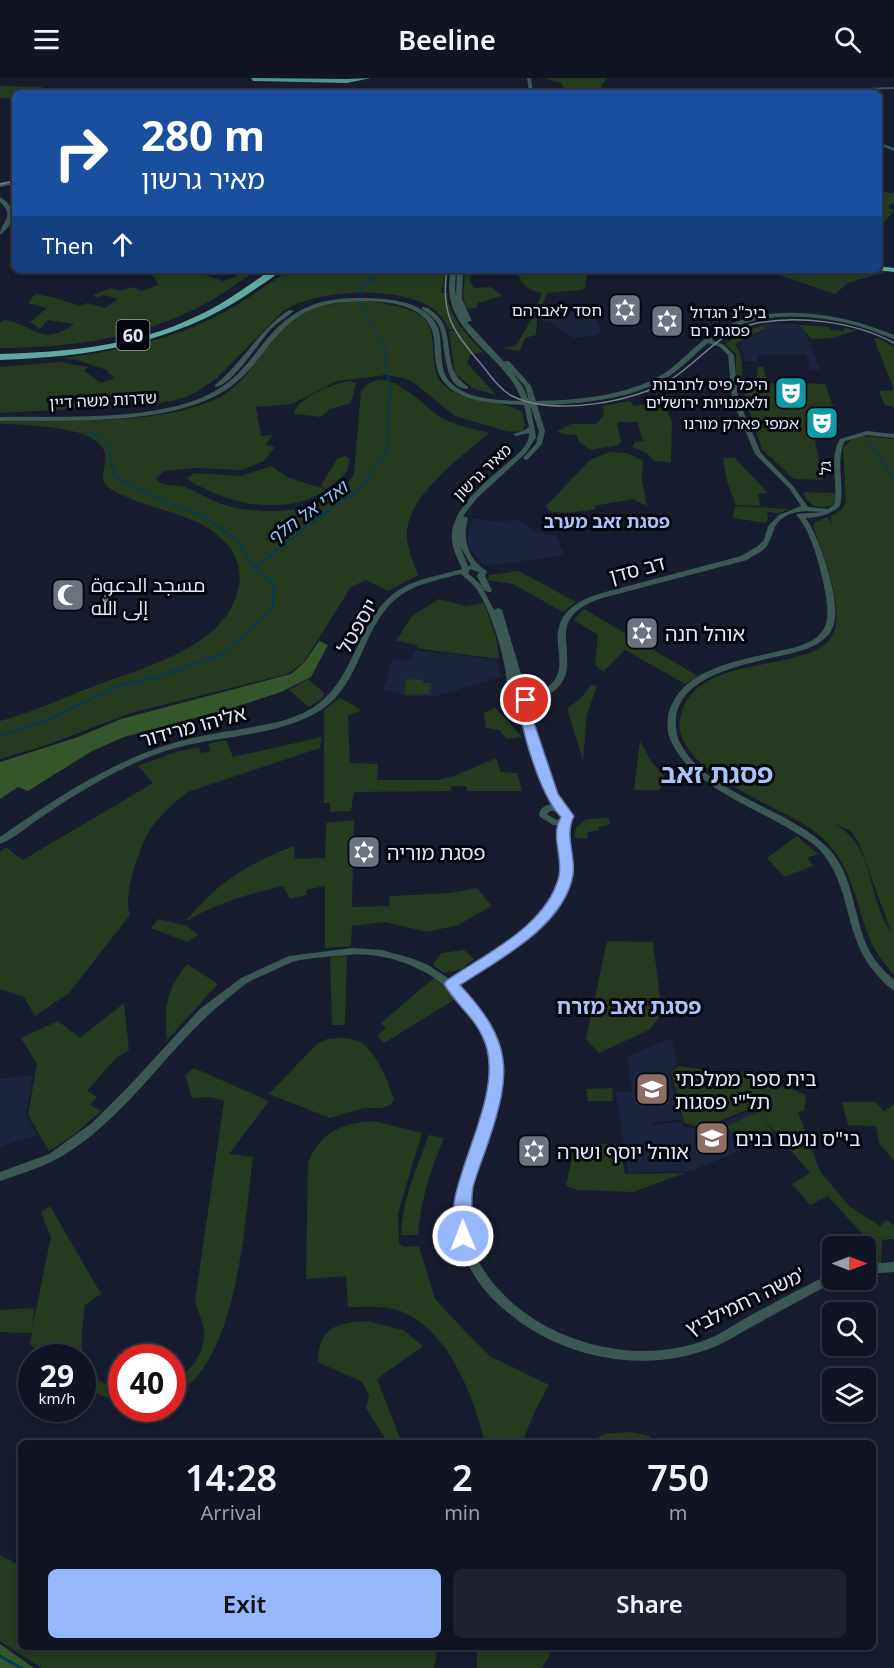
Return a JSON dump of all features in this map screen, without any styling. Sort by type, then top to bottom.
[{"type":"highway","name":"60","points":[[0,355],[61,348],[136,335],[207,312],[260,273]]},
{"type":"highway","name":"60","points":[[0,355],[28,359],[146,339],[207,312],[272,273]]},
{"type":"main road","points":[[246,78],[347,81],[368,78]]},
{"type":"main road","points":[[267,78],[357,78]]},
{"type":"street","points":[[834,90],[894,88]]},
{"type":"street","points":[[0,201],[7,210],[10,223],[0,233]]},
{"type":"street","points":[[453,273],[451,295],[458,315],[518,383],[532,428],[525,433],[516,434]]},
{"type":"street","points":[[460,273],[458,295],[465,314],[530,390],[554,399]]},
{"type":"street","name":"שדרות משה דיין","points":[[0,417],[143,409],[193,398],[210,391],[228,377],[284,315],[317,300],[352,296],[402,300],[431,312],[443,326],[449,369],[453,379],[475,392],[524,400]]},
{"type":"street","name":"שדרות משה דיין","points":[[0,417],[143,413],[170,410],[198,402],[232,383],[291,317],[321,304],[352,300],[391,302],[424,314],[435,327],[440,370],[445,380],[463,393],[493,401],[524,400]]},
{"type":"street","points":[[781,316],[842,321],[880,330]]},
{"type":"street","points":[[649,385],[666,376],[705,343],[729,327],[757,318],[813,317],[853,322],[894,337]]},
{"type":"street","points":[[705,343],[728,352]]},
{"type":"street","points":[[705,343],[720,345],[733,359],[732,382],[735,399],[754,447],[761,459],[791,487],[804,511],[829,591],[830,615],[826,632],[817,641],[702,678],[690,686],[676,702],[672,715],[672,728],[679,749],[700,772],[806,834],[824,849],[838,872],[862,946],[874,965],[894,986]]},
{"type":"street","points":[[524,400],[535,402],[609,396],[649,385],[669,383]]},
{"type":"street","name":"מאיר גרשון","points":[[481,576],[483,571],[477,568],[464,548],[461,536],[465,518],[480,499],[539,444],[542,431],[530,390]]},
{"type":"street","points":[[535,402],[578,399]]},
{"type":"street","points":[[493,401],[518,406],[527,411]]},
{"type":"street","name":"מאיר גרשון","points":[[517,701],[511,696],[512,682],[491,609],[482,591],[467,573],[455,536],[459,517],[470,501],[528,448],[532,440],[532,428]]},
{"type":"street","name":"גל","points":[[804,511],[830,511],[837,506],[839,500],[838,448],[841,442],[861,434],[894,436]]},
{"type":"street","name":"דב סדן","points":[[527,695],[552,689],[561,680],[564,671],[563,625],[565,619],[576,608],[604,595],[744,558],[764,544],[778,518],[804,511]]},
{"type":"street","points":[[467,573],[477,568]]},
{"type":"street","points":[[467,573],[481,576],[497,608],[515,669],[527,695],[525,717]]},
{"type":"street","name":"יוספטל","points":[[336,693],[377,618],[390,601],[415,585],[450,575],[467,573]]},
{"type":"street","points":[[513,692],[527,695]]},
{"type":"street","name":"אליהו מרידור","points":[[0,841],[123,765],[185,742],[294,719],[318,708],[336,693]]},
{"type":"street","points":[[527,695],[517,701],[525,717],[552,794],[562,811]]},
{"type":"street","points":[[552,794],[551,804],[543,816],[553,822],[563,836]]},
{"type":"street","points":[[451,984],[523,936],[555,903],[566,873],[563,836],[564,822],[568,816],[555,808],[546,809]]},
{"type":"street","points":[[553,822],[564,822]]},
{"type":"street","name":"משה רחמילביץ'","points":[[0,1177],[47,1162],[88,1135],[202,1012],[240,981],[270,965],[299,955],[353,951],[386,955],[429,970],[451,984],[487,1028],[494,1049],[497,1071],[494,1104],[465,1187],[462,1219],[464,1238],[470,1256],[482,1278],[497,1297],[521,1317],[550,1336],[585,1349],[633,1354],[676,1352],[695,1349],[713,1342],[822,1283]]},
{"type":"street","points":[[876,1268],[894,1267]]},
{"type":"shaded area","points":[[581,304],[584,309],[591,308],[601,331],[596,335],[574,338],[549,322],[538,320],[543,307]]},
{"type":"shaded area","points":[[764,324],[798,324],[807,336],[820,370],[810,369],[806,354],[757,354],[758,362],[744,361],[743,352],[737,344],[766,330]]},
{"type":"shaded area","points":[[472,518],[498,522],[518,519],[538,532],[556,535],[564,555],[496,565],[482,564],[472,551],[468,539]]},
{"type":"shaded area","points":[[415,650],[497,660],[501,677],[436,696],[408,696],[383,689],[393,659],[410,661]]},
{"type":"shaded area","points":[[668,1039],[673,1042],[677,1064],[669,1073],[682,1120],[653,1122],[653,1125],[681,1122],[684,1127],[705,1130],[755,1108],[777,1135],[691,1171],[628,1173],[616,1092],[632,1092],[627,1057]]},
{"type":"shaded area","points":[[33,1075],[26,1115],[38,1135],[0,1147],[0,1079]]},
{"type":"green space","points":[[543,78],[608,78],[601,85],[604,90],[565,90],[561,83]]},
{"type":"green space","points":[[0,86],[43,87],[41,90],[12,90],[12,98],[0,98]]},
{"type":"green space","points":[[882,189],[885,192],[894,193],[894,203],[888,207],[894,210],[882,223]]},
{"type":"green space","points":[[882,270],[889,271],[848,283],[835,294],[773,273],[882,273]]},
{"type":"green space","points":[[151,273],[210,273],[206,275],[223,281],[238,276],[231,273],[252,273],[202,306],[139,331],[70,344],[0,348],[0,323],[5,320],[46,334],[63,331],[74,324],[48,320],[40,329],[30,322],[47,308],[28,303],[35,294],[80,306],[87,303],[105,308],[118,299],[103,295],[97,298],[93,295],[111,288],[120,291],[131,287],[141,291],[159,285]]},
{"type":"green space","points":[[286,273],[445,273],[441,293],[447,293],[455,318],[483,352],[470,355],[467,363],[496,395],[472,388],[455,373],[449,331],[462,331],[449,329],[435,310],[417,301],[398,296],[357,293],[316,298],[283,311],[217,378],[195,393],[180,399],[151,405],[0,413],[0,367],[60,362],[88,367],[84,371],[101,383],[115,378],[107,372],[109,371],[78,360],[61,358],[104,352],[168,336],[209,320],[244,301]]},
{"type":"green space","points":[[465,273],[471,273],[470,281],[474,288],[491,287],[502,296],[478,303],[476,308],[467,308],[463,299]]},
{"type":"green space","points":[[519,273],[587,273],[585,288],[582,290],[547,293],[537,320],[536,335],[525,338],[520,351],[500,348],[516,346],[532,318],[542,293],[526,286]]},
{"type":"green space","points":[[365,301],[402,307],[420,315],[430,328],[436,371],[440,381],[457,394],[522,412],[525,425],[522,432],[506,431],[455,416],[413,382],[403,378],[386,375],[337,381],[292,404],[256,407],[261,436],[273,435],[265,445],[275,447],[264,461],[241,470],[196,468],[164,471],[156,478],[166,485],[185,487],[211,500],[244,509],[279,511],[314,504],[330,497],[354,474],[361,391],[371,382],[382,380],[393,382],[444,419],[489,433],[439,476],[418,502],[411,516],[407,530],[407,542],[418,575],[388,591],[366,580],[351,587],[303,663],[287,674],[131,713],[44,746],[0,759],[0,721],[182,652],[219,624],[232,606],[240,579],[234,555],[227,544],[211,530],[185,517],[129,498],[109,488],[103,479],[105,453],[99,444],[89,437],[58,428],[0,424],[0,421],[113,420],[170,413],[196,407],[220,397],[235,386],[280,333],[301,315],[327,305]]},
{"type":"green space","points":[[764,325],[765,329],[735,344],[740,353],[742,368],[742,383],[736,386],[736,354],[725,344],[741,333]]},
{"type":"green space","points":[[799,325],[829,327],[831,330],[843,331],[844,328],[858,330],[832,338],[811,339]]},
{"type":"green space","points":[[878,338],[894,347],[894,390],[874,339]]},
{"type":"green space","points":[[758,367],[763,367],[768,383],[773,383],[780,401],[808,402],[802,383],[825,384],[840,426],[815,441],[823,480],[794,479],[762,449],[744,394],[755,388]]},
{"type":"green space","points":[[350,381],[356,383],[351,403],[330,409],[321,417],[294,414],[295,409],[306,399],[328,387]]},
{"type":"green space","points":[[894,390],[894,409],[893,406],[885,406],[879,391]]},
{"type":"green space","points":[[630,401],[634,406],[649,404],[667,410],[672,421],[671,462],[654,461],[647,453],[632,447],[635,442],[643,441],[637,422],[617,422],[621,442],[618,445],[591,450],[579,442],[577,435],[562,434],[557,431],[571,424],[596,424],[603,416],[604,409],[601,406]]},
{"type":"green space","points":[[862,436],[894,439],[894,975],[873,946],[851,884],[838,856],[814,831],[710,771],[693,755],[682,738],[680,719],[689,697],[707,682],[730,672],[804,655],[823,646],[834,632],[836,607],[834,593],[813,526],[815,522],[828,517],[833,528],[830,517],[841,510],[846,502],[843,448],[852,439]],"holes":[[[829,821],[851,831],[859,843],[891,932],[881,914],[866,865],[857,845],[841,828]]]},
{"type":"green space","points":[[609,452],[627,453],[643,461],[642,480],[647,506],[633,499],[594,506],[596,509],[579,512],[549,511],[546,506],[590,460]]},
{"type":"green space","points":[[345,456],[350,459],[346,473],[328,489],[320,487],[337,459]]},
{"type":"green space","points":[[723,458],[735,458],[768,493],[758,494],[760,506],[736,505],[727,482]]},
{"type":"green space","points":[[271,466],[287,477],[327,490],[298,502],[282,505],[252,504],[222,496],[196,485],[187,478],[194,473],[241,476]]},
{"type":"green space","points":[[803,492],[834,493],[833,505],[815,506],[808,501]]},
{"type":"green space","points":[[735,506],[790,509],[779,513],[767,512],[768,520],[765,523],[733,518]]},
{"type":"green space","points":[[519,571],[576,602],[563,612],[513,584],[488,580],[489,575]]},
{"type":"green space","points":[[439,599],[465,606],[484,603],[496,636],[499,659],[416,648],[418,645],[396,641],[412,616]]},
{"type":"green space","points":[[584,609],[698,676],[685,684],[625,650],[603,672],[595,664],[598,635],[574,620]]},
{"type":"green space","points":[[319,641],[328,645],[311,677],[281,692],[232,708],[124,737],[92,751],[28,791],[18,787],[0,799],[0,762],[78,737],[121,719],[291,674],[304,663]]},
{"type":"green space","points":[[308,679],[324,693],[323,698],[309,707],[289,690]]},
{"type":"green space","points":[[406,679],[431,683],[430,694],[404,695]]},
{"type":"green space","points":[[591,685],[597,686],[587,715],[583,760],[567,709],[581,698]]},
{"type":"green space","points":[[340,698],[362,710],[348,716],[350,763],[378,764],[377,780],[438,780],[454,776],[496,758],[501,772],[517,773],[522,791],[467,791],[466,786],[451,786],[451,791],[354,792],[351,811],[330,812],[330,803],[324,803],[324,710]]},
{"type":"green space","points":[[495,707],[522,737],[506,739],[500,730],[486,728],[484,713]]},
{"type":"green space","points":[[322,737],[320,748],[188,792],[164,812],[149,831],[135,865],[128,897],[130,915],[69,993],[35,1016],[24,997],[0,989],[0,852],[6,847],[23,860],[153,783],[138,766],[176,752],[199,747],[201,753],[211,751],[208,744],[226,740],[233,757]]},
{"type":"green space","points":[[640,741],[651,761],[667,780],[659,790],[634,790]]},
{"type":"green space","points":[[609,818],[610,824],[599,827],[599,830],[588,832],[587,839],[574,838],[576,828],[586,819]]},
{"type":"green space","points":[[354,820],[352,907],[389,906],[390,896],[451,893],[477,888],[492,906],[458,925],[427,932],[384,922],[352,926],[351,946],[325,948],[325,886],[306,890],[307,895],[290,899],[283,886],[257,892],[220,904],[185,922],[208,896],[234,876],[277,853],[294,846],[295,859],[325,858],[326,823]]},
{"type":"green space","points":[[797,836],[818,854],[807,858],[813,866],[784,877],[767,858]]},
{"type":"green space","points":[[158,919],[187,926],[198,935],[187,942],[151,928]]},
{"type":"green space","points":[[607,941],[653,942],[662,1014],[649,1030],[599,1053],[586,1039]]},
{"type":"green space","points":[[464,950],[474,959],[460,970],[444,973],[433,965],[441,953]]},
{"type":"green space","points":[[347,956],[345,1025],[332,1025],[330,957]]},
{"type":"green space","points":[[187,964],[218,984],[167,1040],[168,999],[175,982]]},
{"type":"green space","points":[[436,976],[459,997],[384,1043],[377,1036],[386,1028],[381,1023]]},
{"type":"green space","points":[[124,1003],[129,1050],[116,1058],[87,1091],[97,1097],[90,1105],[101,1111],[75,1134],[49,1151],[28,1115],[37,1064],[21,1038],[58,1021],[80,1038]]},
{"type":"green space","points":[[327,1039],[359,1041],[370,1051],[381,1067],[392,1093],[394,1100],[390,1105],[382,1108],[364,1108],[330,1118],[269,1094],[317,1044]]},
{"type":"green space","points":[[679,1066],[718,1072],[748,1073],[806,1095],[804,1111],[798,1112],[820,1171],[849,1206],[880,1226],[886,1220],[894,1225],[894,1239],[882,1240],[881,1264],[876,1264],[876,1236],[864,1236],[828,1196],[810,1205],[792,1184],[810,1173],[754,1107],[703,1128],[684,1123],[671,1072]]},
{"type":"green space","points":[[194,1068],[269,1101],[229,1154],[253,1157],[241,1252],[225,1323],[212,1354],[195,1379],[186,1386],[186,1373],[197,1358],[203,1342],[203,1325],[195,1301],[224,1101],[211,1097],[192,1098],[185,1075]]},
{"type":"green space","points":[[612,1088],[613,1101],[588,1101],[586,1089]]},
{"type":"green space","points":[[842,1102],[875,1102],[884,1111],[894,1104],[894,1161],[879,1143],[876,1126],[848,1125]]},
{"type":"green space","points":[[758,1112],[773,1131],[742,1145],[727,1126]]},
{"type":"green space","points":[[373,1121],[422,1133],[398,1213],[399,1243],[404,1247],[419,1246],[435,1299],[490,1356],[549,1385],[523,1440],[484,1440],[467,1387],[457,1368],[447,1351],[420,1322],[403,1312],[390,1308],[348,1307],[346,1276],[306,1279],[308,1163],[319,1144],[333,1131]]},
{"type":"green space","points":[[429,1135],[444,1138],[427,1185],[418,1235],[401,1235],[407,1196]]},
{"type":"green space","points":[[575,1144],[620,1144],[625,1174],[685,1173],[633,1192],[577,1190],[566,1186]]},
{"type":"green space","points":[[50,1206],[101,1294],[85,1305],[82,1344],[30,1344],[32,1333],[0,1332],[0,1310],[34,1308],[32,1329],[51,1237],[41,1212]]},
{"type":"green space","points":[[366,1321],[403,1330],[423,1346],[377,1379],[401,1440],[386,1440],[366,1408],[369,1395],[362,1382],[318,1362],[325,1335],[337,1326]]},
{"type":"green space","points":[[96,1377],[108,1386],[108,1398],[97,1394]]},
{"type":"green space","points":[[630,1432],[650,1436],[651,1440],[592,1440],[605,1434]]},
{"type":"green space","points":[[0,1555],[18,1564],[18,1650],[437,1651],[434,1668],[42,1668],[0,1641]]},
{"type":"green space","points":[[0,1644],[34,1668],[0,1668]]},
{"type":"green space","points":[[477,1650],[547,1650],[551,1653],[542,1668],[477,1668]]},
{"type":"waterway","name":"ואדי אל חלף","points":[[360,295],[360,291],[377,273]]},
{"type":"waterway","name":"ואדי אל חלף","points":[[359,301],[384,346],[387,369]]},
{"type":"waterway","name":"ואדי אל חלף","points":[[322,515],[360,490],[387,451],[390,388],[387,371]]},
{"type":"waterway","points":[[87,431],[106,441],[115,477],[164,501],[201,515]]},
{"type":"waterway","points":[[867,440],[894,479]]},
{"type":"waterway","name":"ואדי אל חלף","points":[[254,569],[324,513]]},
{"type":"waterway","points":[[201,515],[239,541],[254,569]]},
{"type":"waterway","points":[[0,736],[47,720],[121,685],[158,677],[222,655],[273,609],[274,583],[254,569]]},
{"type":"waterway","points":[[0,1656],[21,1668]]},
{"type":"tram line","points":[[0,184],[12,182]]},
{"type":"tram line","points":[[447,273],[445,298],[447,310],[456,332],[471,353],[507,393],[529,402],[548,405],[592,404],[635,395],[654,388],[680,373],[719,340],[753,324],[788,320],[825,322],[862,330],[894,343]]},
{"type":"place","name":"חסד לאברהם","points":[[625,310]]},
{"type":"place","name":"ביכ\"נ הגדול פסגת רם","points":[[667,321]]},
{"type":"place","name":"היכל פיס לתרבות ולאמנויות ירושלים","points":[[791,393]]},
{"type":"place","name":"אמפי פארק מורנו","points":[[822,423]]},
{"type":"place","name":"مسجد الدعوة إلى الله","points":[[68,595]]},
{"type":"place","name":"אוהל חנה","points":[[642,633]]},
{"type":"place","name":"פסגת מוריה","points":[[364,852]]},
{"type":"place","name":"בית ספר ממלכתי תל\"י פסגות","points":[[652,1089]]},
{"type":"place","name":"בי\"ס נועם בנים","points":[[712,1138]]},
{"type":"place","name":"אוהל יוסף ושרה","points":[[534,1151]]},
{"type":"district","name":"פסגת זאב מערב","points":[[607,521]]},
{"type":"district","name":"פסגת זאב","points":[[717,773]]},
{"type":"district","name":"פסגת זאב מזרח","points":[[629,1006]]},
{"type":"route","points":[[463,1236],[463,1197],[494,1104],[497,1062],[487,1028],[451,984],[523,936],[541,920],[559,896],[566,873],[563,828],[568,816],[555,802],[552,794],[525,717],[526,700]]}]
